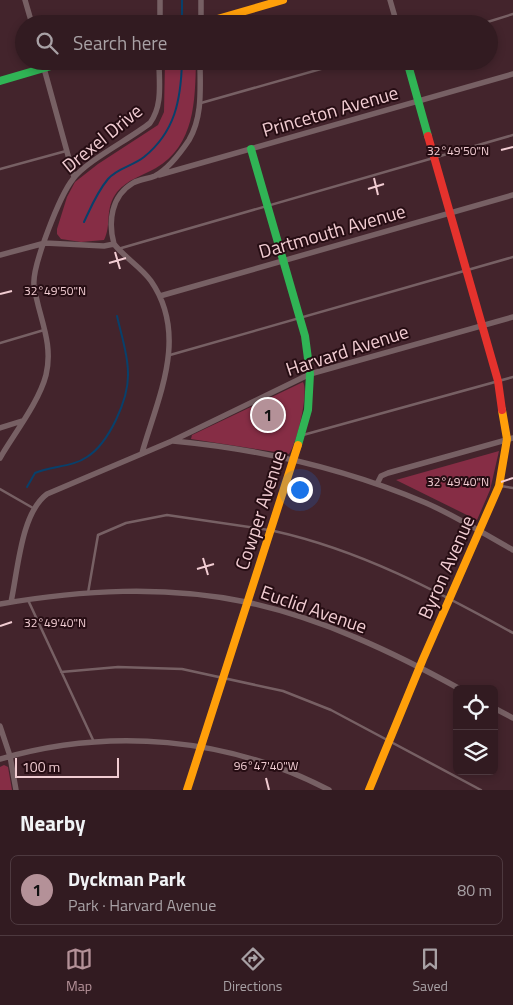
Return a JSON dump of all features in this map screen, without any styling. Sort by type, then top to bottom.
[{"type":"street","points":[[25,0],[29,15]]},
{"type":"street","points":[[160,0],[160,15]]},
{"type":"street","points":[[200,15],[201,0]]},
{"type":"street","points":[[231,15],[283,0]]},
{"type":"street","points":[[390,0],[394,15]]},
{"type":"street","points":[[0,81],[30,70]]},
{"type":"street","points":[[44,70],[74,177]]},
{"type":"street","name":"Drexel Drive","points":[[0,458],[46,375],[48,343],[36,295],[34,275],[66,189],[74,177],[150,123],[158,108],[160,94],[159,70]]},
{"type":"street","points":[[156,176],[180,152],[195,127],[200,103],[200,70]]},
{"type":"street","name":"Byron Avenue","points":[[369,790],[499,486],[510,438],[498,381],[483,325],[410,70]]},
{"type":"street","name":"Princeton Avenue","points":[[116,246],[112,213],[119,197],[131,184],[513,74]]},
{"type":"street","name":"Cowper Avenue","points":[[187,790],[302,436],[308,410],[310,374],[308,351],[284,260],[251,149]]},
{"type":"street","name":"Dartmouth Avenue","points":[[160,296],[513,195]]},
{"type":"street","points":[[0,255],[45,243],[116,246],[146,274],[160,296],[169,324],[170,355],[142,453]]},
{"type":"street","name":"Harvard Avenue","points":[[33,508],[40,498],[58,488],[172,441],[310,374],[513,316]]},
{"type":"street","points":[[0,428],[22,421]]},
{"type":"street","points":[[377,484],[382,476],[388,473],[510,438]]},
{"type":"street","points":[[172,441],[210,444],[294,461],[377,484],[428,504],[513,550]]},
{"type":"street","points":[[11,602],[29,518],[33,508]]},
{"type":"street","name":"Euclid Avenue","points":[[0,604],[88,592],[169,592],[247,602],[346,634],[420,667],[453,685]]},
{"type":"street","points":[[498,710],[513,718]]},
{"type":"street","points":[[0,726],[10,756],[16,790]]},
{"type":"street","points":[[0,759],[46,748],[94,742],[153,741],[235,753],[295,774],[329,790]]},
{"type":"lane","points":[[498,19],[513,14]]},
{"type":"lane","points":[[200,103],[317,70]]},
{"type":"lane","points":[[116,246],[267,206],[513,135]]},
{"type":"lane","points":[[0,169],[68,150]]},
{"type":"lane","points":[[170,355],[513,257]]},
{"type":"lane","points":[[0,343],[46,330]]},
{"type":"lane","points":[[302,436],[513,377]]},
{"type":"lane","points":[[499,486],[513,488]]},
{"type":"lane","points":[[0,489],[33,508]]},
{"type":"lane","points":[[88,592],[98,535],[126,523],[167,515],[271,531],[325,545],[361,558],[450,598],[513,633]]},
{"type":"lane","points":[[27,599],[94,742]]},
{"type":"lane","points":[[61,672],[118,667],[155,667],[224,677],[308,699],[390,740],[482,790]]},
{"type":"shaded area","points":[[165,70],[196,70],[195,91],[190,121],[186,135],[179,147],[156,168],[130,181],[117,192],[109,211],[108,229],[104,240],[81,242],[61,239],[57,234],[57,229],[67,197],[75,182],[98,164],[158,125],[164,112]]},
{"type":"shaded area","points":[[303,382],[304,396],[301,418],[289,454],[191,439],[192,435]]},
{"type":"shaded area","points":[[499,451],[490,490],[477,520],[396,480]]},
{"type":"shaded area","points":[[4,765],[8,767],[12,790],[0,790],[0,767]]},
{"type":"waterway","points":[[182,0],[182,15]]},
{"type":"waterway","points":[[84,222],[97,194],[108,179],[116,172],[144,157],[163,137],[178,102],[181,70]]},
{"type":"waterway","points":[[27,487],[35,473],[75,463],[87,457],[103,442],[110,431],[125,395],[128,373],[126,351],[117,316]]},
{"type":"traffic: fast","points":[[0,81],[37,70]]},
{"type":"traffic: fast","points":[[410,70],[428,136]]},
{"type":"traffic: fast","points":[[251,149],[305,336],[310,374],[308,410],[298,445]]},
{"type":"traffic: slow","points":[[231,15],[283,0]]},
{"type":"traffic: slow","points":[[369,790],[423,659],[499,486],[507,439],[502,410]]},
{"type":"traffic: slow","points":[[187,790],[298,445]]},
{"type":"traffic: jam","points":[[428,136],[498,381],[502,410]]},
{"type":"place","name":"Dyckman Park","points":[[268,415]]}]
